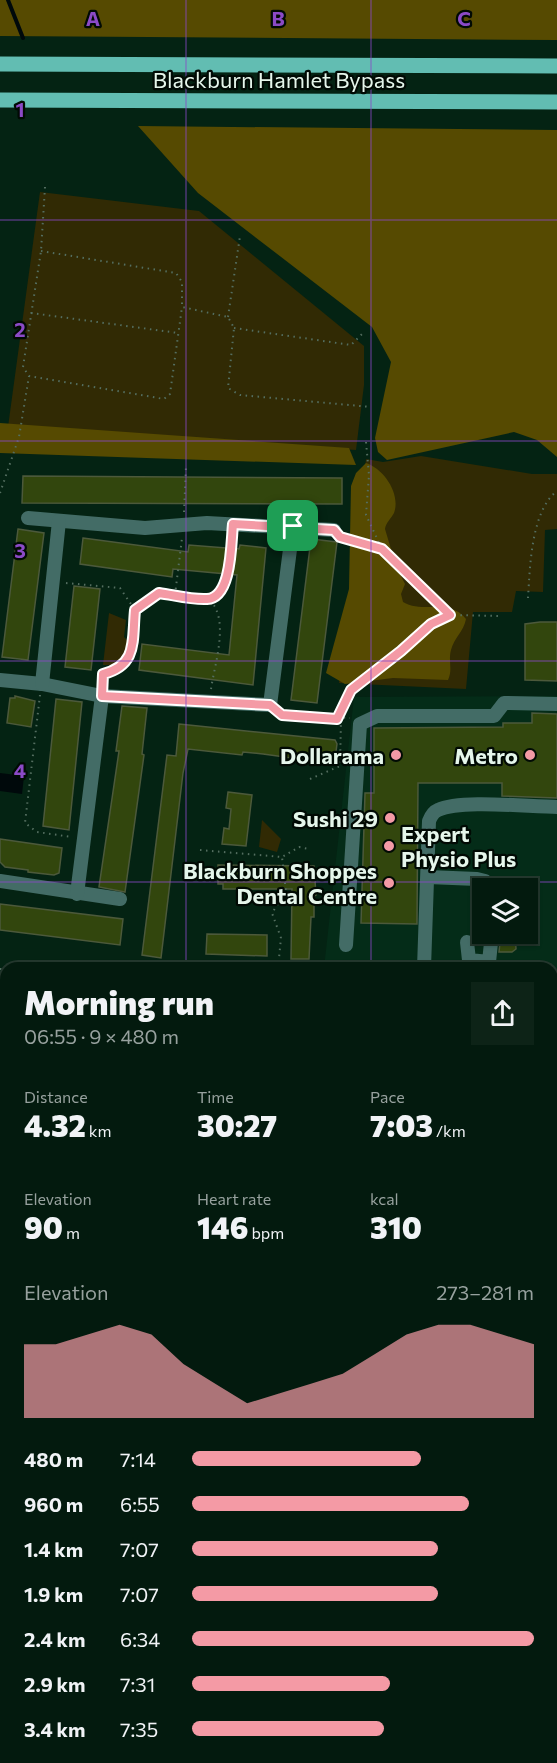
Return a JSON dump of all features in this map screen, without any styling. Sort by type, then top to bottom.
[{"type":"main road","name":"Blackburn Hamlet Bypass","points":[[0,64],[557,66]]},
{"type":"main road","name":"Blackburn Hamlet Bypass","points":[[0,100],[557,102]]},
{"type":"street","points":[[28,518],[145,528],[233,524],[334,530]]},
{"type":"street","points":[[42,684],[59,521]]},
{"type":"street","points":[[0,680],[42,684],[102,696],[270,705],[293,526]]},
{"type":"street","points":[[77,894],[102,696]]},
{"type":"street","points":[[345,945],[360,724],[377,716],[494,716],[504,703],[557,704]]},
{"type":"street","points":[[424,962],[429,821],[439,809],[465,805],[557,807]]},
{"type":"street","points":[[428,877],[472,879]]},
{"type":"street","points":[[0,881],[120,899]]},
{"type":"street","points":[[467,942],[469,960],[489,962],[491,944]]},
{"type":"path","points":[[0,493],[19,437],[28,376],[23,367],[41,251],[45,187]]},
{"type":"path","points":[[240,236],[228,317],[234,327],[228,388],[240,395],[371,407]]},
{"type":"path","points":[[28,376],[164,399],[170,394],[182,307],[182,282],[176,273],[41,251]]},
{"type":"path","points":[[182,307],[228,317]]},
{"type":"path","points":[[31,313],[178,333]]},
{"type":"path","points":[[234,327],[351,345],[363,334]]},
{"type":"path","points":[[366,442],[369,475],[366,515],[382,549],[450,615]]},
{"type":"path","points":[[528,598],[539,514],[546,501],[557,490]]},
{"type":"path","points":[[135,610],[159,593],[209,599],[220,593],[226,583],[233,524]]},
{"type":"path","points":[[334,530],[340,537],[382,549]]},
{"type":"path","points":[[53,582],[120,588],[135,610],[130,656],[124,667],[103,674],[102,696]]},
{"type":"path","points":[[209,599],[218,608],[220,620],[209,703]]},
{"type":"path","points":[[310,779],[340,766],[339,719],[351,690],[431,624],[450,615],[498,616]]},
{"type":"path","points":[[42,684],[25,824],[37,832],[84,839]]},
{"type":"path","points":[[270,705],[282,715],[351,718],[360,724]]},
{"type":"path","points":[[200,850],[282,857],[299,847],[309,849]]},
{"type":"path","points":[[279,962],[281,938],[272,913],[286,892],[282,857]]},
{"type":"shaded area","points":[[0,0],[557,0],[557,40],[0,36]]},
{"type":"shaded area","points":[[138,126],[557,130],[557,457],[537,440],[514,432],[387,460],[378,452],[375,438],[391,362],[372,327],[198,193]]},
{"type":"shaded area","points":[[40,192],[199,211],[364,346],[364,385],[356,450],[8,427]]},
{"type":"shaded area","points":[[0,423],[349,448],[356,465],[0,453]]},
{"type":"shaded area","points":[[421,456],[532,474],[557,474],[557,529],[545,530],[543,592],[516,591],[512,612],[473,612],[466,689],[339,683],[366,459],[383,462]]},
{"type":"shaded area","points":[[366,463],[385,476],[393,490],[396,506],[385,529],[396,566],[405,584],[401,594],[403,602],[419,607],[452,609],[466,619],[451,650],[448,680],[393,678],[345,684],[326,673],[349,589],[351,486],[356,473]]},
{"type":"shaded area","points":[[109,613],[126,620],[124,637],[128,641],[126,656],[116,665],[103,665]]},
{"type":"shaded area","points":[[557,696],[557,962],[325,962],[354,697]]},
{"type":"shaded area","points":[[0,773],[24,776],[22,794],[0,791]]},
{"type":"shaded area","points":[[262,820],[281,839],[277,852],[259,847]]},
{"type":"building","points":[[23,476],[342,478],[342,504],[22,503]]},
{"type":"building","points":[[18,529],[44,533],[28,660],[2,657]]},
{"type":"building","points":[[83,538],[188,552],[189,545],[239,549],[240,545],[266,548],[253,685],[139,670],[142,644],[229,655],[237,575],[173,569],[172,577],[80,564]]},
{"type":"building","points":[[311,539],[337,542],[317,703],[291,700]]},
{"type":"building","points":[[74,586],[100,589],[91,670],[65,667]]},
{"type":"building","points":[[557,622],[557,681],[525,680],[525,624]]},
{"type":"building","points":[[15,696],[35,701],[31,727],[7,723],[10,698],[15,698]]},
{"type":"building","points":[[56,699],[82,702],[69,830],[43,826]]},
{"type":"building","points":[[122,706],[147,708],[142,754],[144,755],[125,892],[99,887],[119,751],[116,751]]},
{"type":"building","points":[[532,713],[557,714],[557,798],[502,796],[502,783],[418,783],[417,924],[361,923],[365,793],[374,793],[374,728],[503,727],[503,723],[532,723]]},
{"type":"building","points":[[179,724],[335,740],[337,744],[335,759],[313,756],[313,761],[243,752],[242,755],[188,749],[183,773],[161,958],[142,955],[167,755],[176,756]]},
{"type":"building","points":[[228,792],[252,795],[246,846],[222,844],[224,828],[229,829],[231,809],[226,808]]},
{"type":"building","points":[[0,839],[62,848],[59,873],[54,875],[5,867],[0,862]]},
{"type":"building","points":[[218,865],[314,866],[316,895],[314,896],[314,917],[311,917],[309,959],[291,959],[292,889],[223,889],[223,884],[218,884]]},
{"type":"building","points":[[0,904],[123,919],[120,945],[0,930]]},
{"type":"building","points":[[207,934],[267,935],[267,956],[206,954]]},
{"type":"building","points":[[500,944],[516,944],[516,949],[512,952],[499,952]]},
{"type":"waterway","points":[[8,0],[23,38]]},
{"type":"place","name":"Dollarama","points":[[396,755]]},
{"type":"place","name":"Metro","points":[[530,755]]},
{"type":"place","name":"Sushi 29","points":[[390,818]]},
{"type":"place","name":"Expert Physio Plus","points":[[389,846]]},
{"type":"place","name":"Blackburn Shoppes Dental Centre","points":[[389,883]]},
{"type":"route","points":[[233,524],[293,526],[334,530],[340,537],[382,549],[450,615],[431,624],[351,690],[342,704],[337,719],[282,715],[270,705],[102,696],[100,688],[103,674],[124,667],[130,656],[135,610],[159,593],[209,599],[220,593],[226,583],[233,524]]}]
